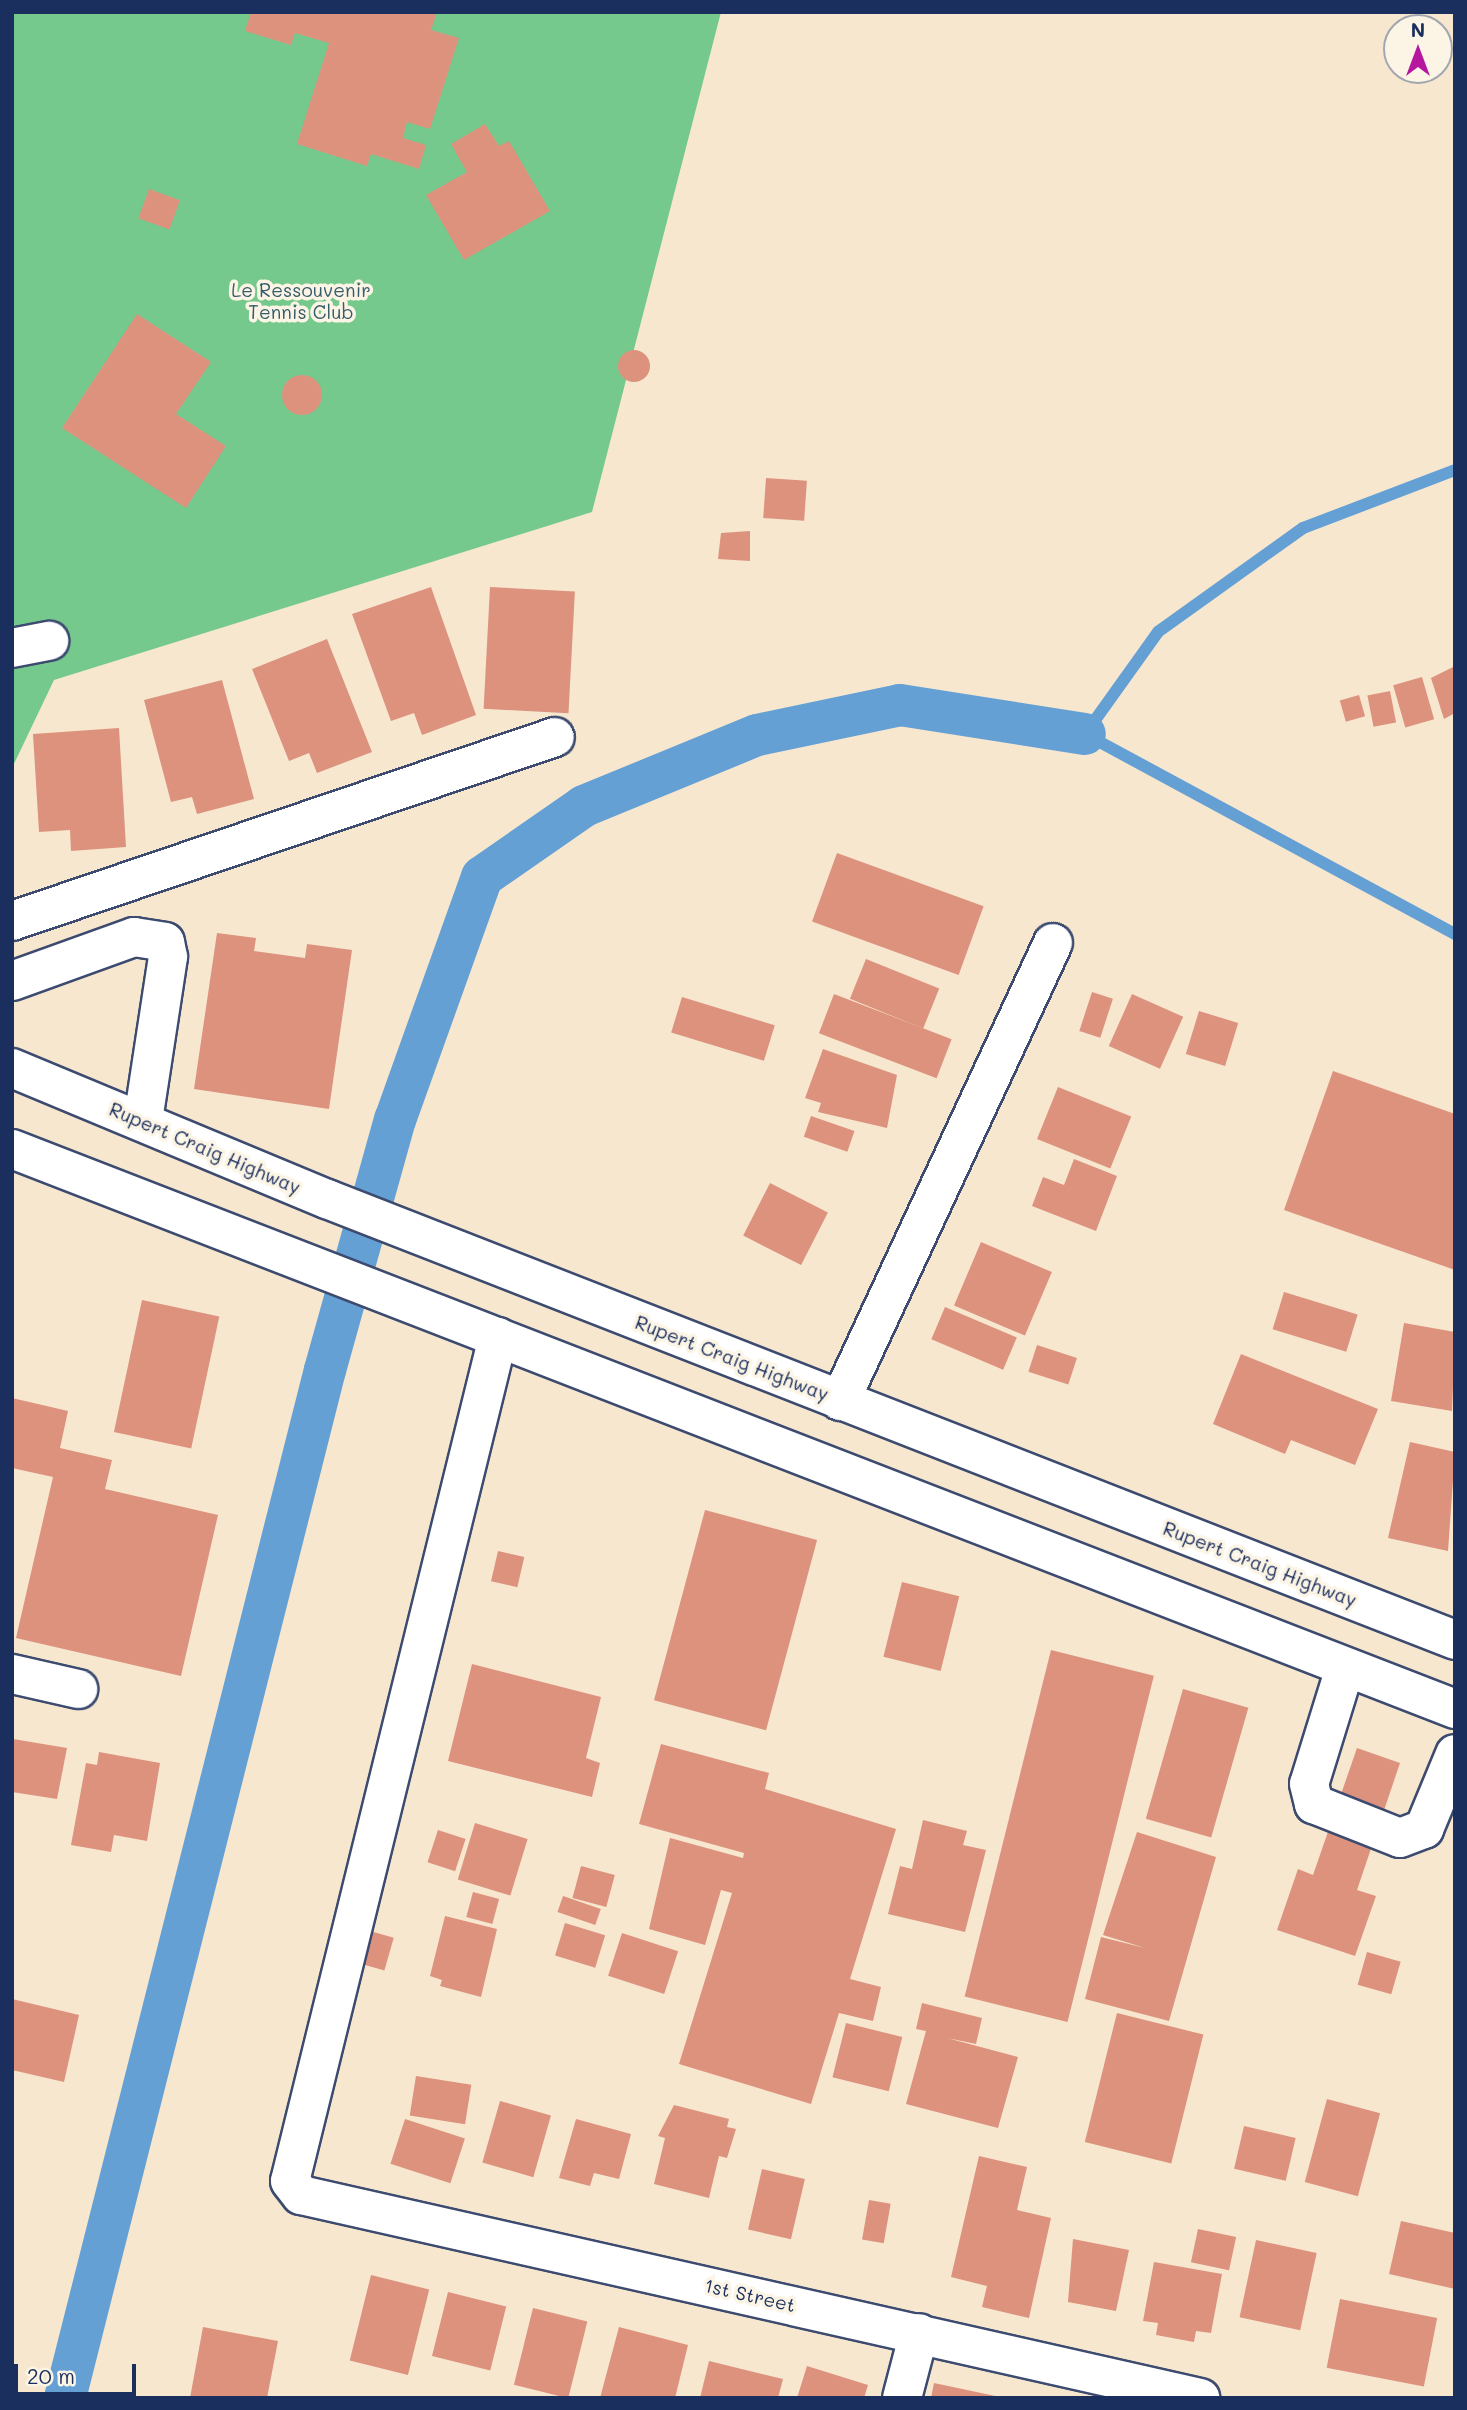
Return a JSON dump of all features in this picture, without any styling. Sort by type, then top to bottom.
[{"type":"main road","points":[[12,921],[555,737]]},
{"type":"main road","points":[[12,981],[134,937],[165,942],[168,957],[143,1120]]},
{"type":"main road","points":[[840,1401],[1053,943]]},
{"type":"main road","name":"Rupert Craig Highway","points":[[12,1068],[143,1120],[327,1199],[1455,1640]]},
{"type":"main road","points":[[12,1149],[393,1300],[498,1337],[1455,1709]]},
{"type":"main road","name":"1st Street","points":[[498,1337],[290,2161],[290,2181],[301,2195],[1200,2398]]},
{"type":"main road","points":[[1345,1668],[1309,1784],[1314,1804],[1400,1838],[1424,1829],[1455,1754]]},
{"type":"main road","points":[[12,1674],[78,1689]]},
{"type":"main road","points":[[902,2398],[919,2333]]},
{"type":"green space","name":"Le Ressouvenir Tennis Club","points":[[12,12],[721,12],[592,512],[54,680],[12,768]]},
{"type":"building","points":[[251,12],[437,12],[431,30],[459,38],[430,129],[407,122],[403,138],[426,145],[419,169],[371,154],[367,166],[297,144],[329,43],[295,33],[291,45],[245,31]]},
{"type":"building","points":[[485,124],[499,146],[509,141],[550,211],[464,260],[426,195],[467,172],[451,144]]},
{"type":"building","points":[[149,189],[180,200],[169,229],[138,218]]},
{"type":"building","points":[[137,314],[211,362],[176,414],[226,446],[186,508],[62,428]]},
{"type":"building","points":[[634,350],[645,355],[650,366],[645,377],[634,382],[623,377],[618,366],[623,355]]},
{"type":"building","points":[[302,375],[310,376],[316,381],[321,387],[321,403],[316,409],[310,414],[302,415],[294,414],[288,409],[283,403],[282,395],[283,387],[288,381],[294,376]]},
{"type":"building","points":[[766,478],[807,481],[804,521],[763,518]]},
{"type":"building","points":[[750,531],[750,561],[718,559],[721,533]]},
{"type":"building","points":[[431,587],[476,715],[422,735],[414,713],[391,721],[352,614]]},
{"type":"building","points":[[490,587],[575,591],[568,713],[484,709]]},
{"type":"building","points":[[327,639],[372,752],[317,773],[309,753],[289,761],[252,669]]},
{"type":"building","points":[[1455,666],[1455,713],[1444,719],[1431,678]]},
{"type":"building","points":[[1422,677],[1434,719],[1405,728],[1393,685]]},
{"type":"building","points":[[222,680],[254,799],[197,814],[192,797],[171,802],[144,700]]},
{"type":"building","points":[[1390,691],[1396,722],[1374,727],[1367,695]]},
{"type":"building","points":[[1359,695],[1365,716],[1346,722],[1340,701]]},
{"type":"building","points":[[119,728],[126,847],[71,851],[70,830],[39,832],[33,734]]},
{"type":"building","points":[[837,853],[984,906],[959,975],[812,922]]},
{"type":"building","points":[[217,933],[256,938],[254,951],[305,958],[307,944],[352,950],[329,1109],[194,1089]]},
{"type":"building","points":[[866,959],[939,989],[923,1028],[850,999]]},
{"type":"building","points":[[1092,992],[1113,999],[1100,1038],[1079,1031]]},
{"type":"building","points":[[834,994],[952,1039],[937,1078],[819,1033]]},
{"type":"building","points":[[1132,994],[1183,1017],[1160,1069],[1109,1046]]},
{"type":"building","points":[[682,997],[775,1025],[764,1061],[671,1032]]},
{"type":"building","points":[[1199,1011],[1238,1023],[1225,1066],[1186,1054]]},
{"type":"building","points":[[823,1049],[897,1075],[887,1128],[818,1112],[821,1103],[805,1098]]},
{"type":"building","points":[[1333,1071],[1455,1114],[1455,1270],[1284,1210]]},
{"type":"building","points":[[1058,1087],[1131,1117],[1110,1169],[1037,1139]]},
{"type":"building","points":[[811,1116],[854,1131],[847,1152],[804,1137]]},
{"type":"building","points":[[1074,1159],[1117,1176],[1096,1231],[1032,1206],[1043,1177],[1064,1185]]},
{"type":"building","points":[[770,1183],[828,1213],[801,1265],[743,1236]]},
{"type":"building","points":[[981,1242],[1052,1272],[1025,1336],[954,1306]]},
{"type":"building","points":[[1284,1292],[1358,1315],[1346,1352],[1273,1329]]},
{"type":"building","points":[[142,1300],[219,1316],[191,1448],[114,1432]]},
{"type":"building","points":[[945,1307],[1017,1337],[1003,1370],[931,1339]]},
{"type":"building","points":[[1404,1323],[1455,1332],[1452,1411],[1391,1401]]},
{"type":"building","points":[[1037,1345],[1077,1358],[1068,1385],[1028,1372]]},
{"type":"building","points":[[1241,1354],[1378,1409],[1355,1465],[1291,1440],[1285,1454],[1213,1424]]},
{"type":"building","points":[[12,1398],[68,1411],[60,1448],[112,1460],[105,1489],[218,1515],[181,1676],[16,1638],[53,1477],[12,1468]]},
{"type":"building","points":[[1410,1442],[1455,1452],[1448,1551],[1388,1538]]},
{"type":"building","points":[[705,1510],[817,1540],[766,1730],[654,1700]]},
{"type":"building","points":[[498,1551],[524,1557],[517,1587],[491,1581]]},
{"type":"building","points":[[902,1582],[959,1596],[941,1671],[883,1657]]},
{"type":"building","points":[[1051,1650],[1154,1676],[1067,2022],[965,1996]]},
{"type":"building","points":[[472,1664],[601,1697],[586,1758],[600,1763],[592,1797],[448,1761]]},
{"type":"building","points":[[1183,1689],[1248,1708],[1211,1838],[1146,1819]]},
{"type":"building","points":[[13,1739],[67,1748],[57,1799],[12,1792]]},
{"type":"building","points":[[661,1744],[769,1773],[765,1789],[896,1829],[850,1979],[881,1987],[873,2021],[839,2013],[811,2104],[679,2064],[732,1893],[721,1890],[705,1945],[649,1929],[670,1838],[743,1858],[744,1853],[639,1824]]},
{"type":"building","points":[[1357,1748],[1400,1763],[1357,1890],[1376,1896],[1355,1956],[1277,1930],[1298,1869],[1313,1875]]},
{"type":"building","points":[[99,1752],[160,1763],[147,1841],[114,1835],[111,1852],[71,1845],[86,1763],[97,1765]]},
{"type":"building","points":[[923,1820],[967,1831],[963,1845],[986,1850],[965,1932],[888,1914],[900,1866],[912,1869]]},
{"type":"building","points":[[475,1823],[528,1839],[510,1896],[458,1879]]},
{"type":"building","points":[[438,1830],[466,1839],[455,1871],[427,1862]]},
{"type":"building","points":[[1137,1832],[1216,1857],[1169,2021],[1085,1999],[1101,1937],[1145,1948],[1103,1935]]},
{"type":"building","points":[[581,1866],[615,1875],[606,1907],[572,1898]]},
{"type":"building","points":[[473,1892],[499,1899],[492,1924],[466,1917]]},
{"type":"building","points":[[563,1896],[601,1909],[595,1925],[557,1912]]},
{"type":"building","points":[[445,1916],[497,1929],[481,1997],[440,1986],[442,1980],[430,1976]]},
{"type":"building","points":[[565,1923],[605,1935],[595,1968],[555,1956]]},
{"type":"building","points":[[363,1929],[394,1938],[384,1971],[354,1962]]},
{"type":"building","points":[[622,1933],[678,1951],[664,1994],[608,1976]]},
{"type":"building","points":[[1367,1952],[1401,1962],[1391,1994],[1358,1985]]},
{"type":"building","points":[[12,1999],[79,2015],[64,2082],[12,2070]]},
{"type":"building","points":[[922,2003],[982,2018],[976,2044],[947,2038],[1018,2057],[998,2128],[906,2104],[926,2031],[916,2029]]},
{"type":"building","points":[[1117,2013],[1203,2035],[1171,2164],[1085,2142]]},
{"type":"building","points":[[846,2023],[902,2037],[889,2091],[832,2077]]},
{"type":"building","points":[[416,2076],[471,2085],[465,2124],[410,2116]]},
{"type":"building","points":[[1327,2099],[1380,2113],[1358,2196],[1305,2182]]},
{"type":"building","points":[[500,2101],[551,2116],[533,2177],[482,2163]]},
{"type":"building","points":[[674,2105],[729,2119],[727,2127],[736,2129],[727,2158],[719,2156],[709,2198],[654,2184],[665,2138],[658,2136]]},
{"type":"building","points":[[405,2119],[465,2138],[450,2183],[390,2164]]},
{"type":"building","points":[[576,2119],[631,2134],[619,2179],[594,2173],[590,2186],[559,2178]]},
{"type":"building","points":[[1244,2126],[1296,2138],[1286,2181],[1234,2169]]},
{"type":"building","points":[[979,2156],[1027,2167],[1017,2210],[1051,2218],[1029,2318],[982,2307],[987,2286],[951,2277]]},
{"type":"building","points":[[762,2169],[805,2179],[791,2239],[748,2229]]},
{"type":"building","points":[[869,2200],[891,2204],[884,2243],[862,2239]]},
{"type":"building","points":[[1401,2221],[1455,2233],[1455,2289],[1389,2274]]},
{"type":"building","points":[[1198,2229],[1236,2237],[1229,2270],[1191,2262]]},
{"type":"building","points":[[1073,2239],[1129,2250],[1116,2311],[1068,2302]]},
{"type":"building","points":[[1256,2240],[1317,2253],[1300,2330],[1240,2317]]},
{"type":"building","points":[[1154,2262],[1222,2274],[1211,2333],[1196,2331],[1194,2342],[1156,2335],[1158,2323],[1143,2321]]},
{"type":"building","points":[[371,2275],[429,2290],[408,2375],[350,2360]]},
{"type":"building","points":[[448,2292],[506,2307],[490,2371],[432,2356]]},
{"type":"building","points":[[1340,2299],[1437,2318],[1424,2387],[1327,2368]]},
{"type":"building","points":[[533,2308],[587,2322],[568,2398],[514,2385]]},
{"type":"building","points":[[203,2327],[278,2341],[267,2398],[190,2398]]},
{"type":"building","points":[[619,2327],[688,2345],[675,2398],[600,2398]]},
{"type":"building","points":[[709,2361],[783,2379],[778,2398],[700,2398]]},
{"type":"building","points":[[807,2366],[868,2385],[864,2398],[797,2398]]},
{"type":"building","points":[[934,2383],[1000,2397],[1000,2398],[931,2398]]},
{"type":"waterway","points":[[1455,470],[1303,528],[1158,632],[1085,734],[1455,934]]},
{"type":"waterway","points":[[65,2398],[325,1370],[395,1120],[482,877],[584,806],[757,735],[900,705],[1085,734]]}]
